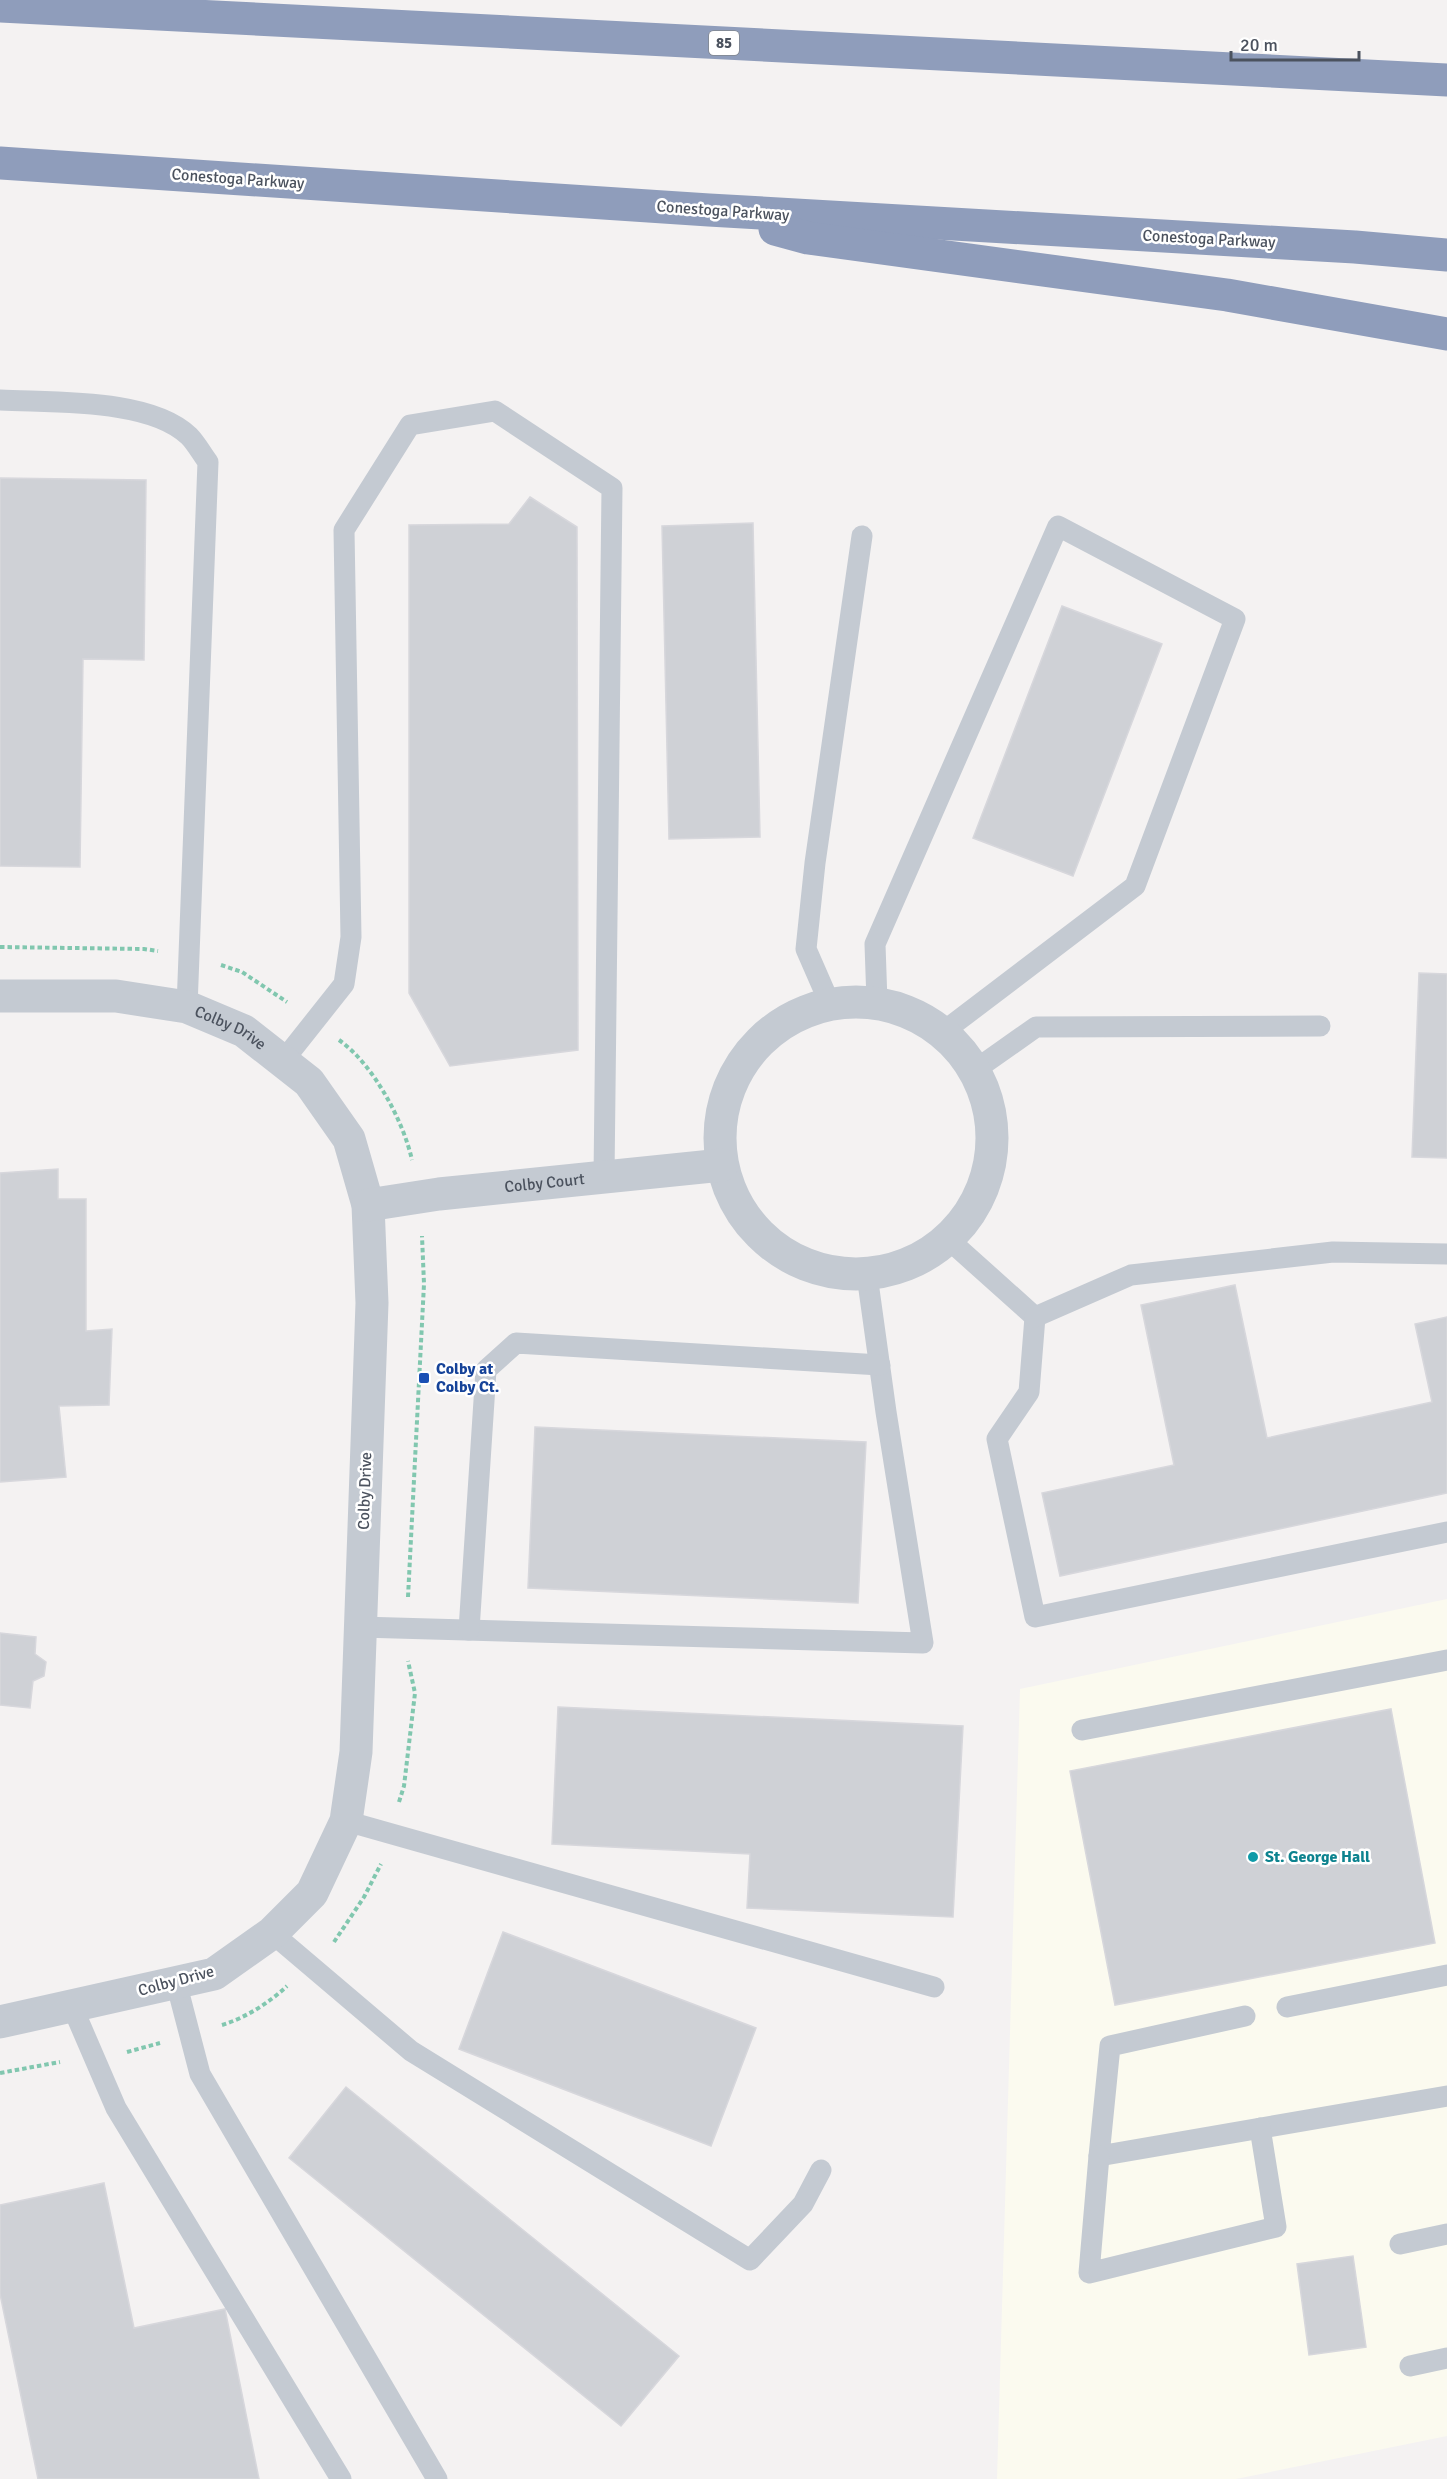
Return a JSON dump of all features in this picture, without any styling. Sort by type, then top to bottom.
[{"type":"highway","name":"85","points":[[0,6],[1447,80]]},
{"type":"highway","name":"Conestoga Parkway","points":[[0,163],[710,210],[1331,246],[1447,255]]},
{"type":"highway","points":[[710,210],[808,238],[1227,295],[1447,334]]},
{"type":"street","name":"Colby Drive","points":[[0,996],[116,996],[187,1007],[244,1031],[309,1082],[350,1139],[368,1204],[372,1303],[356,1752],[345,1821],[312,1893],[272,1933],[214,1974],[0,2022]]},
{"type":"street","points":[[878,1002],[920,1017],[943,1032],[975,1070],[991,1115],[987,1178],[957,1231],[948,1239],[897,1269],[867,1275],[820,1271],[778,1250],[739,1210],[722,1166],[720,1140],[727,1092],[747,1056],[782,1023],[830,1004],[878,1002]]},
{"type":"street","name":"Colby Court","points":[[368,1204],[439,1194],[722,1166]]},
{"type":"lane","points":[[0,400],[116,407],[152,414],[188,435],[208,462],[187,1007]]},
{"type":"lane","points":[[283,1061],[344,984],[351,937],[344,530],[410,425],[495,411],[612,488],[604,1178]]},
{"type":"lane","points":[[878,1002],[875,944],[1059,526],[1235,619],[1135,886],[943,1032]]},
{"type":"lane","points":[[830,1004],[806,949],[815,863],[862,536]]},
{"type":"lane","points":[[975,1070],[1036,1027],[1320,1026]]},
{"type":"lane","points":[[948,1239],[1035,1317]]},
{"type":"lane","points":[[1035,1317],[1131,1275],[1333,1252],[1447,1254]]},
{"type":"lane","points":[[360,1627],[923,1643],[867,1275]]},
{"type":"lane","points":[[1035,1317],[1029,1392],[997,1439],[1035,1617],[1447,1532]]},
{"type":"lane","points":[[469,1630],[486,1370],[516,1343],[880,1365]]},
{"type":"lane","points":[[1082,1730],[1447,1660]]},
{"type":"lane","points":[[345,1821],[934,1987]]},
{"type":"lane","points":[[272,1933],[411,2051],[750,2260],[803,2204],[821,2170]]},
{"type":"lane","points":[[1287,2007],[1447,1975]]},
{"type":"lane","points":[[176,1982],[200,2074],[437,2479]]},
{"type":"lane","points":[[72,2006],[116,2108],[341,2479]]},
{"type":"lane","points":[[1245,2016],[1110,2046],[1089,2273],[1276,2227],[1260,2128]]},
{"type":"lane","points":[[1099,2156],[1447,2096]]},
{"type":"lane","points":[[1400,2244],[1447,2234]]},
{"type":"lane","points":[[1410,2366],[1447,2358]]},
{"type":"path","points":[[0,947],[144,948]]},
{"type":"path","points":[[212,962],[242,972],[271,991]]},
{"type":"path","points":[[344,1043],[368,1069],[388,1101],[412,1157]]},
{"type":"path","points":[[408,1598],[424,1252]]},
{"type":"path","points":[[404,1786],[415,1693],[407,1658]]},
{"type":"path","points":[[332,1944],[380,1868]]},
{"type":"path","points":[[0,2073],[42,2064],[136,2050],[190,2035],[235,2021],[281,1992]]},
{"type":"shaded area","points":[[1447,1599],[1447,2436],[1236,2479],[997,2479],[1020,1689]]},
{"type":"building","points":[[0,478],[146,480],[144,660],[83,659],[80,867],[0,866]]},
{"type":"building","points":[[530,497],[577,527],[578,1050],[450,1066],[409,993],[409,525],[509,524]]},
{"type":"building","points":[[753,523],[760,837],[669,839],[662,526]]},
{"type":"building","points":[[1062,606],[1162,644],[1073,876],[973,838]]},
{"type":"building","points":[[1419,973],[1447,974],[1447,1158],[1412,1157]]},
{"type":"building","points":[[58,1169],[58,1199],[86,1199],[86,1331],[112,1329],[109,1405],[59,1406],[66,1477],[0,1482],[0,1173]]},
{"type":"building","points":[[1235,1285],[1267,1438],[1432,1402],[1415,1324],[1447,1317],[1447,1493],[1060,1576],[1042,1493],[1174,1465],[1141,1305]]},
{"type":"building","points":[[535,1427],[866,1442],[858,1603],[528,1588]]},
{"type":"building","points":[[0,1633],[36,1637],[35,1654],[46,1662],[44,1676],[33,1681],[30,1708],[0,1705]]},
{"type":"building","points":[[558,1707],[963,1726],[953,1917],[747,1908],[750,1854],[552,1844]]},
{"type":"building","name":"St. George Hall","points":[[1391,1709],[1435,1943],[1115,2005],[1070,1771]]},
{"type":"building","points":[[503,1932],[756,2028],[711,2146],[459,2049]]},
{"type":"building","points":[[346,2087],[679,2356],[621,2426],[289,2158]]},
{"type":"building","points":[[104,2183],[134,2328],[225,2309],[259,2479],[38,2479],[0,2294],[0,2205]]},
{"type":"building","points":[[1353,2256],[1366,2347],[1309,2355],[1297,2264]]},
{"type":"place","name":"Colby at Colby Ct.","points":[[424,1378]]},
{"type":"place","name":"St. George Hall","points":[[1253,1857]]}]
